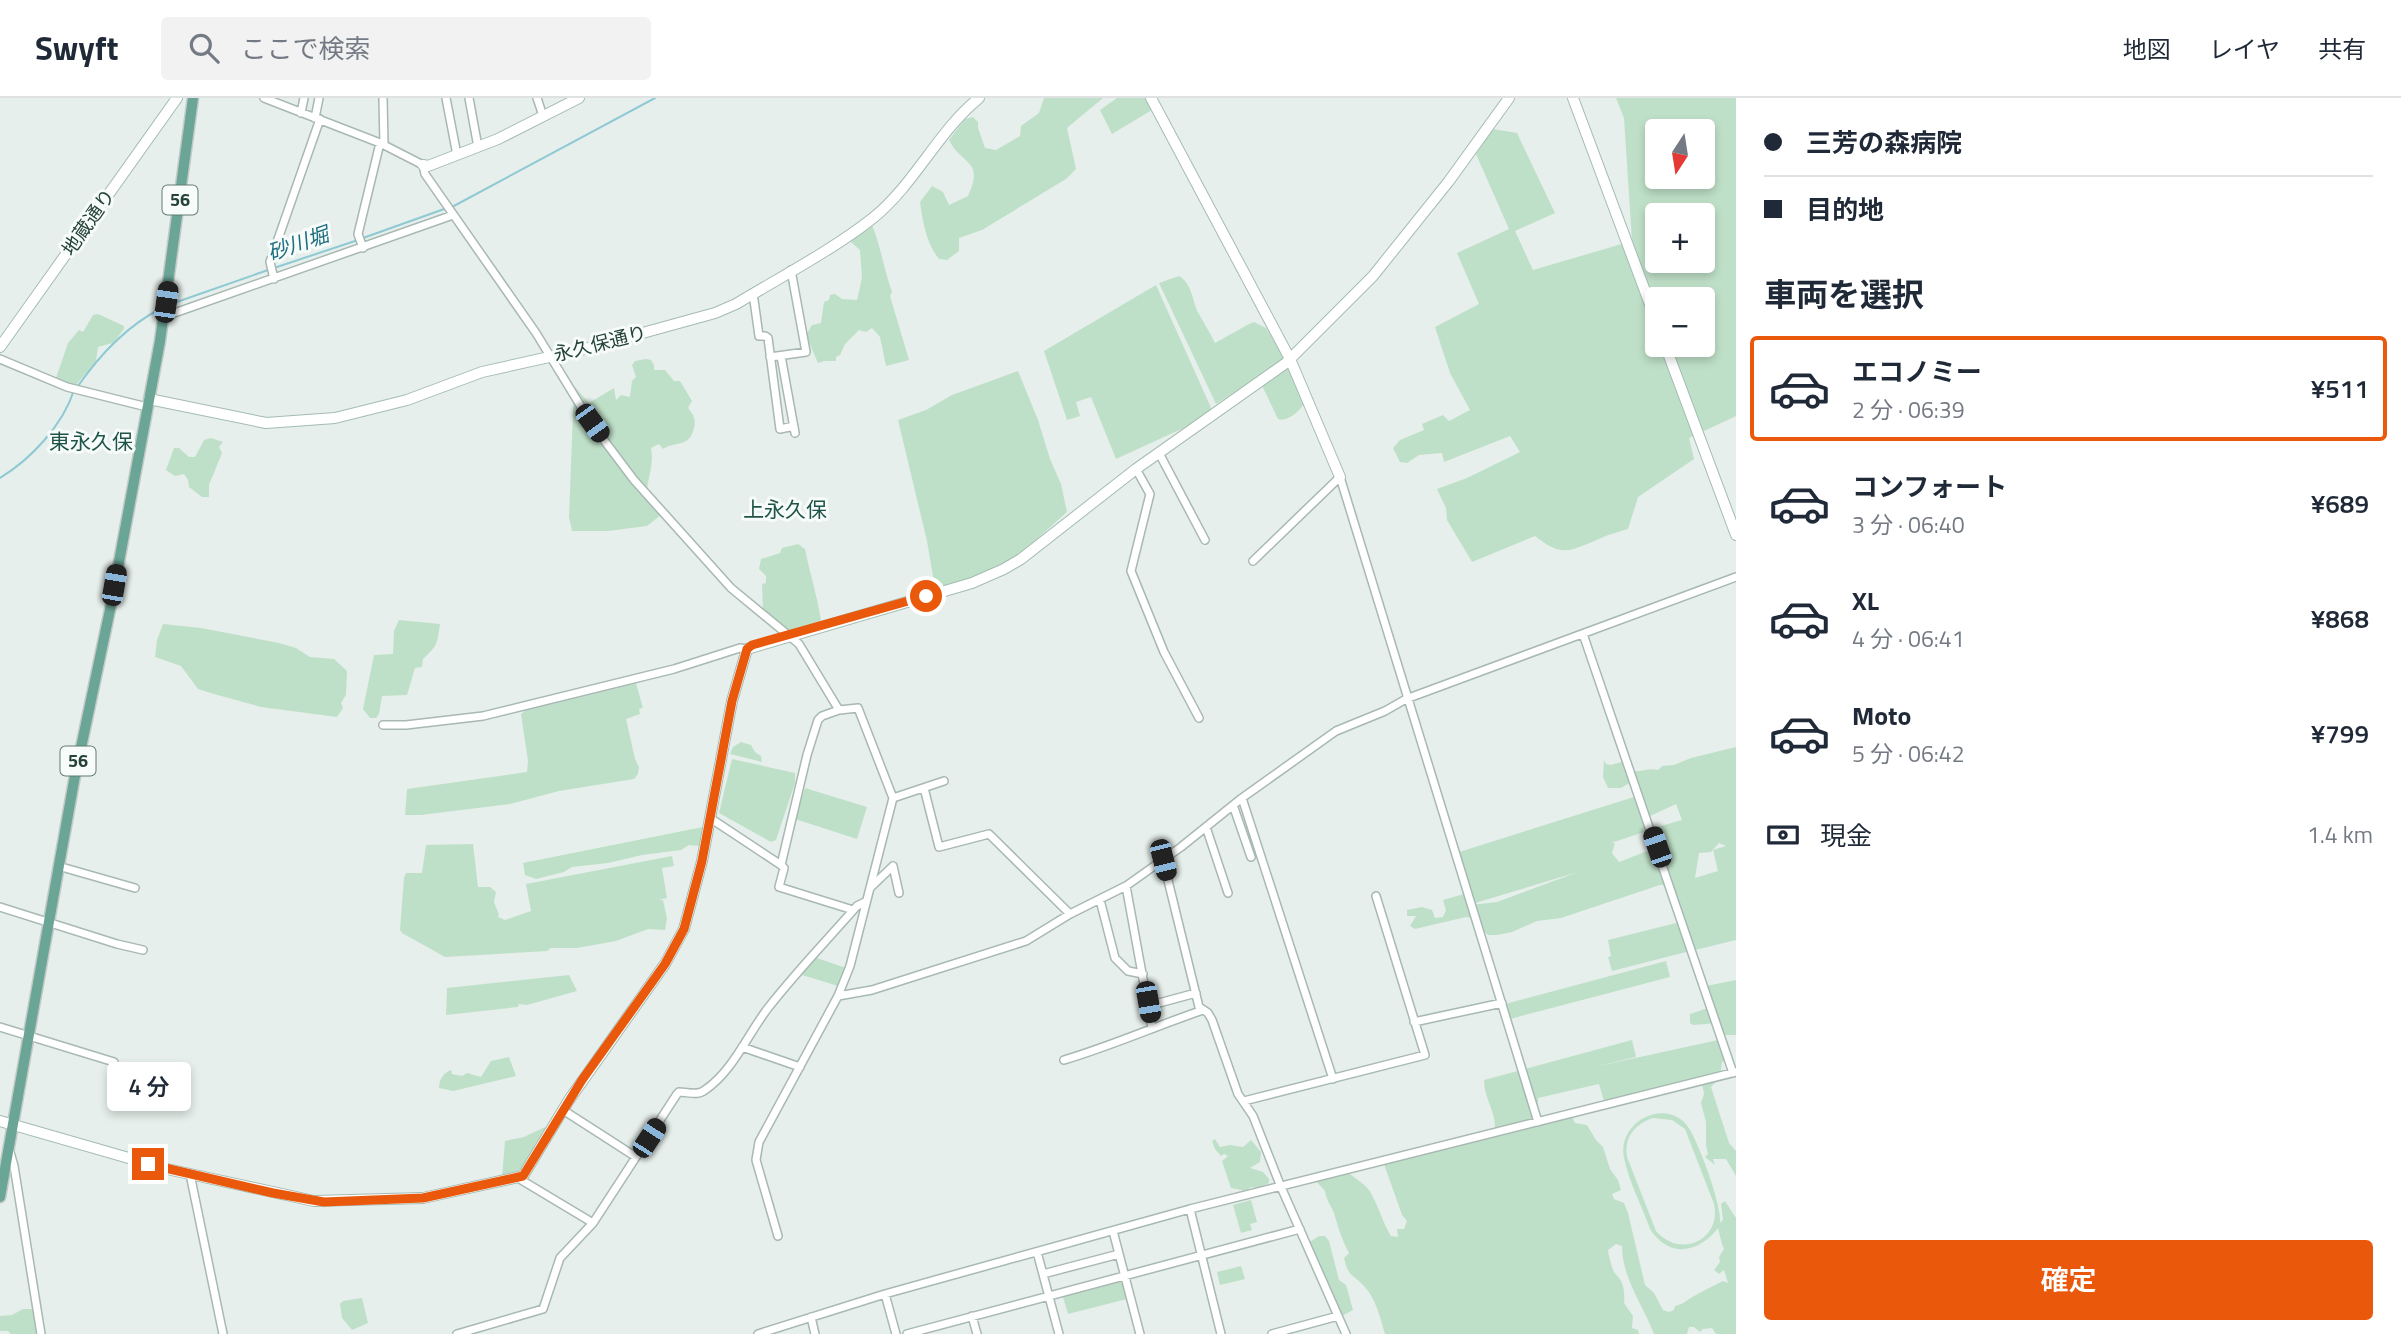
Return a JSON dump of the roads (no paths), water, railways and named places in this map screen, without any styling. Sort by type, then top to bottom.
[{"type":"main road","name":"56","points":[[0,1197],[47,923],[164,316],[193,98]]},
{"type":"street","name":"地蔵通り","points":[[0,347],[177,98]]},
{"type":"street","points":[[264,98],[382,144],[428,166],[478,147],[579,98]]},
{"type":"street","points":[[301,113],[304,98]]},
{"type":"street","points":[[274,279],[269,267],[317,118],[319,98]]},
{"type":"street","points":[[362,247],[358,236],[382,144],[383,98]]},
{"type":"street","points":[[446,98],[457,155]]},
{"type":"street","points":[[469,98],[478,147]]},
{"type":"street","points":[[537,98],[543,116]]},
{"type":"street","name":"永久保通り","points":[[0,359],[84,392],[267,423],[335,418],[407,400],[482,372],[582,350],[715,313],[753,293],[873,218],[922,166],[965,110],[979,98]]},
{"type":"street","points":[[1150,98],[1290,359],[1340,477],[1538,1122]]},
{"type":"street","points":[[383,725],[483,716],[558,699],[674,669],[740,648],[747,649],[988,578],[1021,559],[1136,469],[1290,359],[1373,275],[1449,181],[1509,98]]},
{"type":"street","points":[[1573,98],[1645,291]]},
{"type":"street","points":[[423,165],[425,174],[551,356],[592,423],[634,480],[731,588],[789,635],[806,653],[839,710]]},
{"type":"street","points":[[164,316],[452,214]]},
{"type":"street","points":[[770,358],[806,352],[791,270]]},
{"type":"street","points":[[753,293],[759,336],[768,338],[780,429],[794,430],[781,356]]},
{"type":"street","points":[[1670,357],[1736,534]]},
{"type":"street","points":[[1159,453],[1205,540]]},
{"type":"street","points":[[1136,469],[1150,494],[1131,570],[1164,652],[1199,718]]},
{"type":"street","points":[[1253,562],[1340,477]]},
{"type":"street","points":[[838,996],[872,990],[1026,941],[1070,914],[1126,886],[1336,731],[1406,699],[1736,577]]},
{"type":"street","points":[[758,1334],[885,1294],[1190,1209],[1735,1073],[1584,634]]},
{"type":"street","points":[[0,1121],[111,1155],[300,1199],[324,1202],[423,1198],[518,1178],[526,1172],[563,1110],[679,940],[690,911],[732,701],[747,649]]},
{"type":"street","points":[[778,1236],[756,1160],[758,1142],[838,996],[850,967],[894,798],[858,708],[839,710],[821,716],[818,720],[807,755],[779,887],[853,910]]},
{"type":"street","points":[[894,798],[944,781]]},
{"type":"street","points":[[924,788],[939,847],[989,834],[1070,914]]},
{"type":"street","points":[[1242,798],[1333,1079]]},
{"type":"street","points":[[1233,805],[1251,858]]},
{"type":"street","points":[[710,818],[782,865]]},
{"type":"street","points":[[1206,827],[1228,893]]},
{"type":"street","points":[[1163,860],[1199,1006],[1212,1020],[1238,1094],[1253,1116],[1281,1187],[1346,1334]]},
{"type":"street","points":[[58,866],[135,888]]},
{"type":"street","points":[[869,890],[893,866],[898,893]]},
{"type":"street","points":[[1126,886],[1152,1028]]},
{"type":"street","points":[[1244,1101],[1425,1055],[1376,896]]},
{"type":"street","points":[[1100,900],[1115,958],[1128,971],[1143,974]]},
{"type":"street","points":[[457,1334],[543,1309],[560,1258],[593,1223],[677,1094],[704,1092],[724,1071],[766,1010],[795,974],[853,910],[865,902]]},
{"type":"street","points":[[0,907],[143,950]]},
{"type":"street","points":[[1148,1002],[1159,1003],[1196,993]]},
{"type":"street","points":[[1414,1022],[1502,1003]]},
{"type":"street","points":[[1063,1060],[1112,1046],[1203,1010]]},
{"type":"street","points":[[0,1027],[114,1062]]},
{"type":"street","points":[[742,1047],[800,1067]]},
{"type":"street","points":[[563,1110],[636,1157]]},
{"type":"street","points":[[8,1148],[14,1166],[41,1334]]},
{"type":"street","points":[[190,1174],[223,1334]]},
{"type":"street","points":[[518,1178],[593,1223]]},
{"type":"street","points":[[1190,1209],[1222,1334]]},
{"type":"street","points":[[907,1334],[1300,1229]]},
{"type":"street","points":[[1113,1231],[1140,1334]]},
{"type":"street","points":[[1037,1252],[1059,1334]]},
{"type":"street","points":[[1043,1274],[1119,1254]]},
{"type":"street","points":[[885,1294],[896,1334]]},
{"type":"street","points":[[972,1316],[977,1334]]},
{"type":"street","points":[[811,1317],[815,1334]]},
{"type":"street","points":[[1272,1334],[1338,1317]]},
{"type":"waterway","name":"砂川堀","points":[[452,207],[655,98]]},
{"type":"waterway","name":"砂川堀","points":[[363,238],[447,208]]},
{"type":"waterway","name":"砂川堀","points":[[274,268],[358,240]]},
{"type":"waterway","name":"砂川堀","points":[[171,304],[268,270]]},
{"type":"waterway","name":"砂川堀","points":[[78,386],[114,343],[136,324],[160,309]]},
{"type":"waterway","name":"砂川堀","points":[[0,478],[23,461],[44,440],[62,416],[74,390]]},
{"type":"district","name":"東永久保","points":[[91,442]]},
{"type":"district","name":"上永久保","points":[[785,510]]}]
